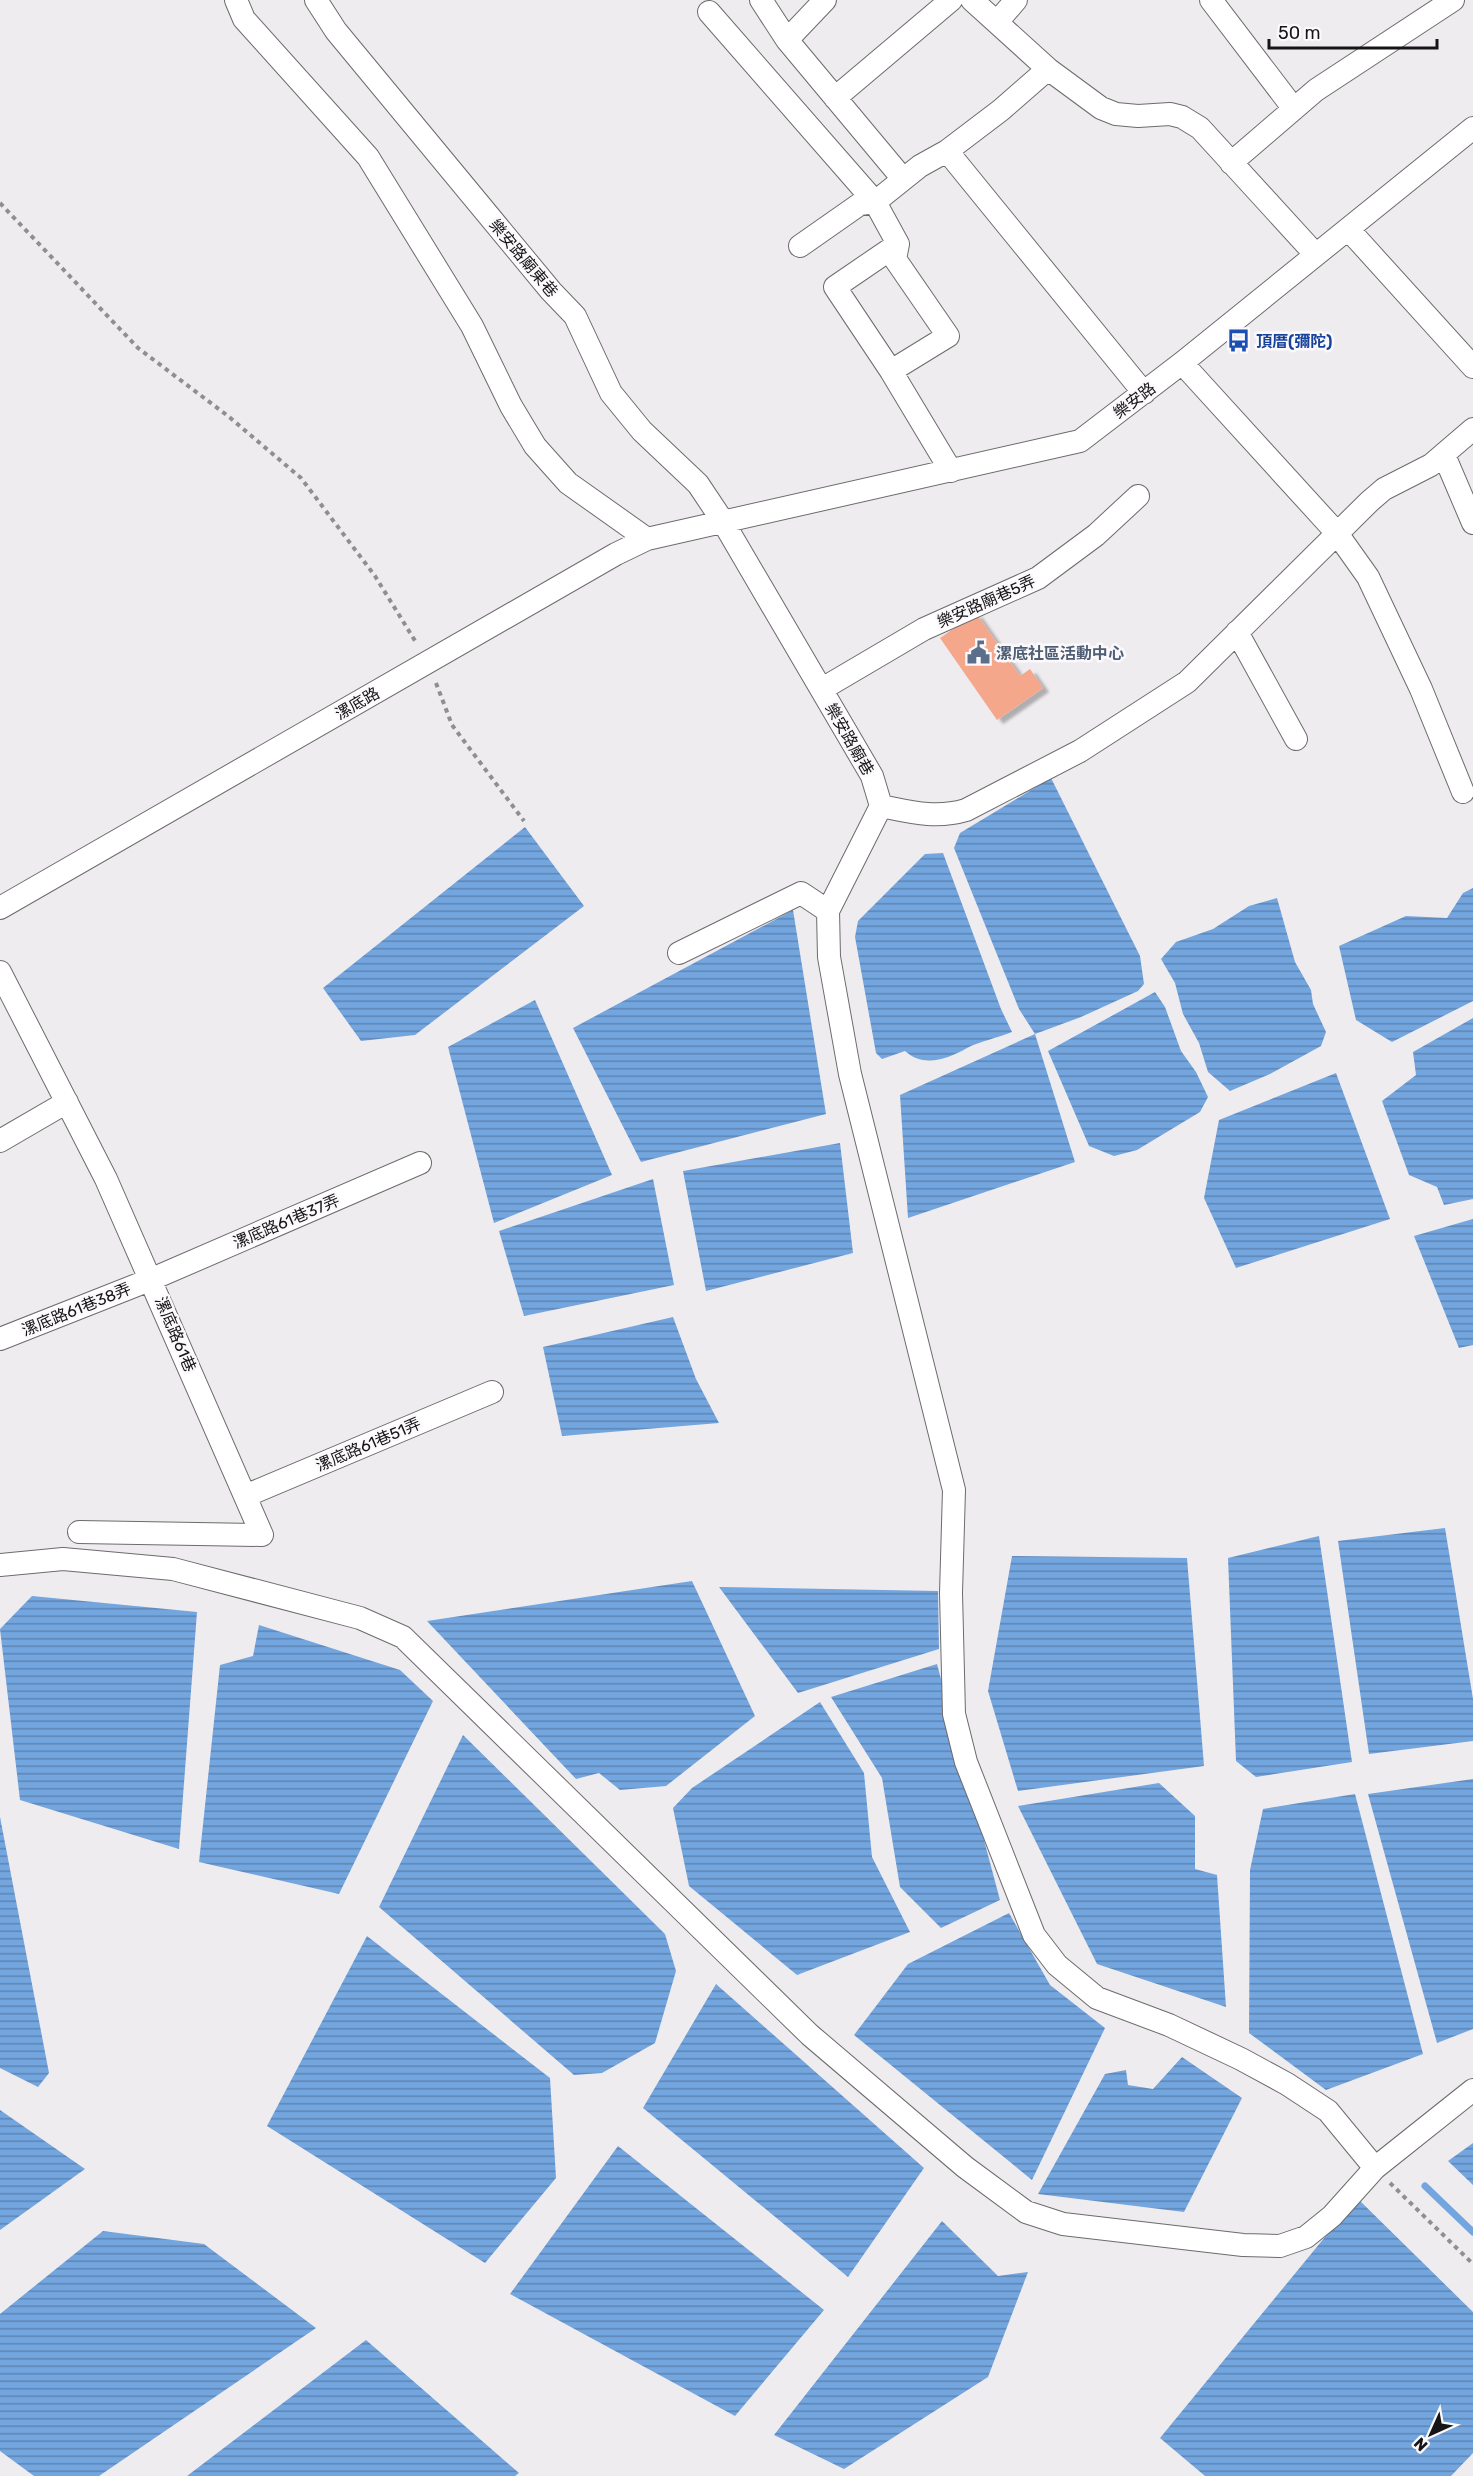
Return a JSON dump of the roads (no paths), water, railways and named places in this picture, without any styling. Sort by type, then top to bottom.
[{"type":"street","points":[[236,0],[244,19],[368,157],[472,326],[511,406],[535,446],[568,483],[646,539]]},
{"type":"street","name":"樂安路廟東巷","points":[[316,0],[344,40],[543,282],[575,316],[611,393],[642,431],[698,484],[722,520]]},
{"type":"street","points":[[761,0],[787,40],[903,179]]},
{"type":"street","points":[[787,40],[825,0]]},
{"type":"street","points":[[835,98],[951,0]]},
{"type":"street","points":[[972,0],[998,21],[1048,69],[1101,108],[1116,114],[1138,116],[1170,114],[1182,117],[1200,128],[1316,255]]},
{"type":"street","points":[[998,21],[1016,0]]},
{"type":"street","points":[[1211,0],[1294,109]]},
{"type":"street","points":[[1231,162],[1316,90],[1453,0]]},
{"type":"street","points":[[709,12],[876,202],[898,243],[895,259],[948,336],[891,371]]},
{"type":"street","points":[[800,246],[860,204],[876,202],[920,166],[947,152],[980,128],[1048,69]]},
{"type":"street","name":"樂安路","points":[[722,520],[1080,441],[1349,230],[1473,128]]},
{"type":"street","points":[[947,152],[1144,393]]},
{"type":"street","points":[[1349,230],[1473,367]]},
{"type":"street","points":[[898,243],[835,287],[891,371],[951,471]]},
{"type":"street","points":[[1182,363],[1336,532],[1368,577],[1421,689],[1463,792]]},
{"type":"street","points":[[1375,2168],[1328,2111],[1287,2084],[1231,2054],[1169,2025],[1097,1998],[1057,1965],[1034,1935],[966,1762],[954,1714],[951,1593],[954,1490],[850,1074],[829,957],[828,911],[881,806],[920,814],[947,816],[966,810],[1080,751],[1148,708],[1187,682],[1336,532],[1384,489],[1444,455],[1473,429]]},
{"type":"street","points":[[1444,455],[1473,523]]},
{"type":"street","name":"樂安路廟巷5弄","points":[[822,689],[924,629],[1038,578],[1096,536],[1138,496]]},
{"type":"street","name":"漯底路","points":[[0,908],[616,554],[646,539],[722,520]]},
{"type":"street","name":"樂安路廟巷","points":[[722,520],[872,776],[881,806]]},
{"type":"street","points":[[1237,633],[1296,739]]},
{"type":"street","points":[[679,953],[801,892],[828,911]]},
{"type":"street","name":"漯底路61巷","points":[[0,972],[67,1102],[152,1279],[262,1535],[79,1532]]},
{"type":"street","points":[[0,1140],[67,1102]]},
{"type":"street","name":"漯底路61巷37弄","points":[[152,1279],[420,1163]]},
{"type":"street","name":"漯底路61巷38弄","points":[[0,1339],[152,1279]]},
{"type":"street","name":"漯底路61巷51弄","points":[[245,1496],[492,1392]]},
{"type":"street","points":[[0,1565],[63,1559],[173,1569],[360,1618],[404,1637],[810,2036],[965,2167],[1026,2212],[1063,2224],[1244,2245],[1280,2246],[1306,2237],[1332,2216],[1375,2168],[1473,2090]]},
{"type":"water","points":[[1051,778],[1140,956],[1144,984],[1138,991],[1081,1017],[1035,1034],[1019,1009],[954,848],[960,833]]},
{"type":"water","points":[[525,827],[584,906],[415,1035],[361,1041],[323,988]]},
{"type":"water","points":[[943,853],[1001,1009],[1012,1032],[936,1060],[920,1059],[905,1051],[882,1059],[876,1053],[855,937],[858,921],[925,854]]},
{"type":"water","points":[[1473,888],[1473,1001],[1392,1042],[1356,1020],[1339,946],[1406,916],[1447,918],[1463,893]]},
{"type":"water","points":[[1277,898],[1295,962],[1311,990],[1313,1004],[1326,1032],[1321,1046],[1270,1074],[1230,1091],[1208,1072],[1199,1043],[1183,1014],[1175,983],[1161,959],[1176,942],[1213,929],[1249,906]]},
{"type":"water","points":[[793,910],[826,1114],[641,1162],[573,1028]]},
{"type":"water","points":[[1155,992],[1165,1007],[1181,1051],[1196,1072],[1208,1097],[1200,1112],[1137,1150],[1114,1156],[1089,1146],[1048,1051]]},
{"type":"water","points":[[535,1000],[612,1175],[494,1223],[448,1047]]},
{"type":"water","points":[[1473,1018],[1473,1199],[1444,1205],[1437,1187],[1409,1175],[1382,1101],[1416,1075],[1413,1052]]},
{"type":"water","points":[[1035,1034],[1075,1162],[908,1218],[900,1095]]},
{"type":"water","points":[[1336,1073],[1390,1219],[1236,1268],[1204,1198],[1219,1120]]},
{"type":"water","points":[[840,1143],[853,1253],[706,1291],[683,1171]]},
{"type":"water","points":[[653,1179],[674,1285],[524,1316],[499,1231]]},
{"type":"water","points":[[1473,1219],[1473,1345],[1459,1348],[1414,1236]]},
{"type":"water","points":[[673,1317],[696,1379],[719,1423],[562,1436],[543,1347]]},
{"type":"water","points":[[1445,1528],[1473,1699],[1473,1741],[1369,1754],[1338,1541]]},
{"type":"water","points":[[1319,1536],[1352,1762],[1256,1777],[1236,1761],[1228,1558]]},
{"type":"water","points":[[1012,1556],[1187,1558],[1204,1766],[1018,1791],[988,1691]]},
{"type":"water","points":[[692,1581],[755,1716],[666,1786],[620,1790],[599,1773],[576,1779],[427,1621]]},
{"type":"water","points":[[719,1587],[938,1591],[939,1649],[798,1693]]},
{"type":"water","points":[[32,1596],[197,1612],[179,1849],[20,1800],[0,1629]]},
{"type":"water","points":[[259,1625],[400,1670],[433,1701],[339,1894],[199,1862],[220,1665],[253,1656]]},
{"type":"water","points":[[937,1664],[1000,1900],[941,1928],[900,1887],[882,1778],[831,1697]]},
{"type":"water","points":[[820,1702],[864,1773],[872,1857],[910,1932],[797,1975],[689,1886],[673,1808],[692,1788]]},
{"type":"water","points":[[463,1735],[665,1934],[676,1971],[655,2043],[602,2073],[574,2075],[379,1907]]},
{"type":"water","points":[[1473,1779],[1473,2029],[1437,2043],[1368,1794]]},
{"type":"water","points":[[1159,1783],[1195,1816],[1195,1869],[1217,1875],[1226,2007],[1097,1964],[1018,1806]]},
{"type":"water","points":[[1355,1794],[1423,2054],[1326,2090],[1249,2033],[1250,1870],[1263,1809]]},
{"type":"water","points":[[0,1817],[49,2073],[38,2087],[0,2068]]},
{"type":"water","points":[[1009,1913],[1050,1985],[1105,2028],[1032,2180],[854,2035],[908,1964]]},
{"type":"water","points":[[367,1936],[550,2078],[556,2178],[485,2263],[267,2126]]},
{"type":"water","points":[[716,1984],[924,2168],[848,2277],[643,2108]]},
{"type":"water","points":[[1182,2057],[1242,2098],[1184,2212],[1038,2194],[1105,2074],[1126,2070],[1128,2085],[1153,2089]]},
{"type":"water","points":[[0,2110],[85,2169],[0,2230]]},
{"type":"water","points":[[1473,2143],[1473,2185],[1448,2161]]},
{"type":"water","points":[[618,2146],[824,2310],[735,2416],[510,2294]]},
{"type":"water","points":[[1357,2198],[1473,2312],[1473,2453],[1451,2476],[1205,2476],[1160,2438]]},
{"type":"water","points":[[942,2221],[998,2276],[1028,2272],[988,2377],[844,2469],[774,2435]]},
{"type":"water","points":[[103,2231],[204,2244],[316,2328],[99,2476],[34,2476],[0,2451],[0,2314]]},
{"type":"water","points":[[366,2340],[519,2473],[515,2476],[187,2476]]},
{"type":"waterway","points":[[1425,2186],[1473,2232]]},
{"type":"place","name":"頂厝(彌陀)","points":[[1238,341]]},
{"type":"place","name":"漯底社區活動中心","points":[[978,653]]}]
